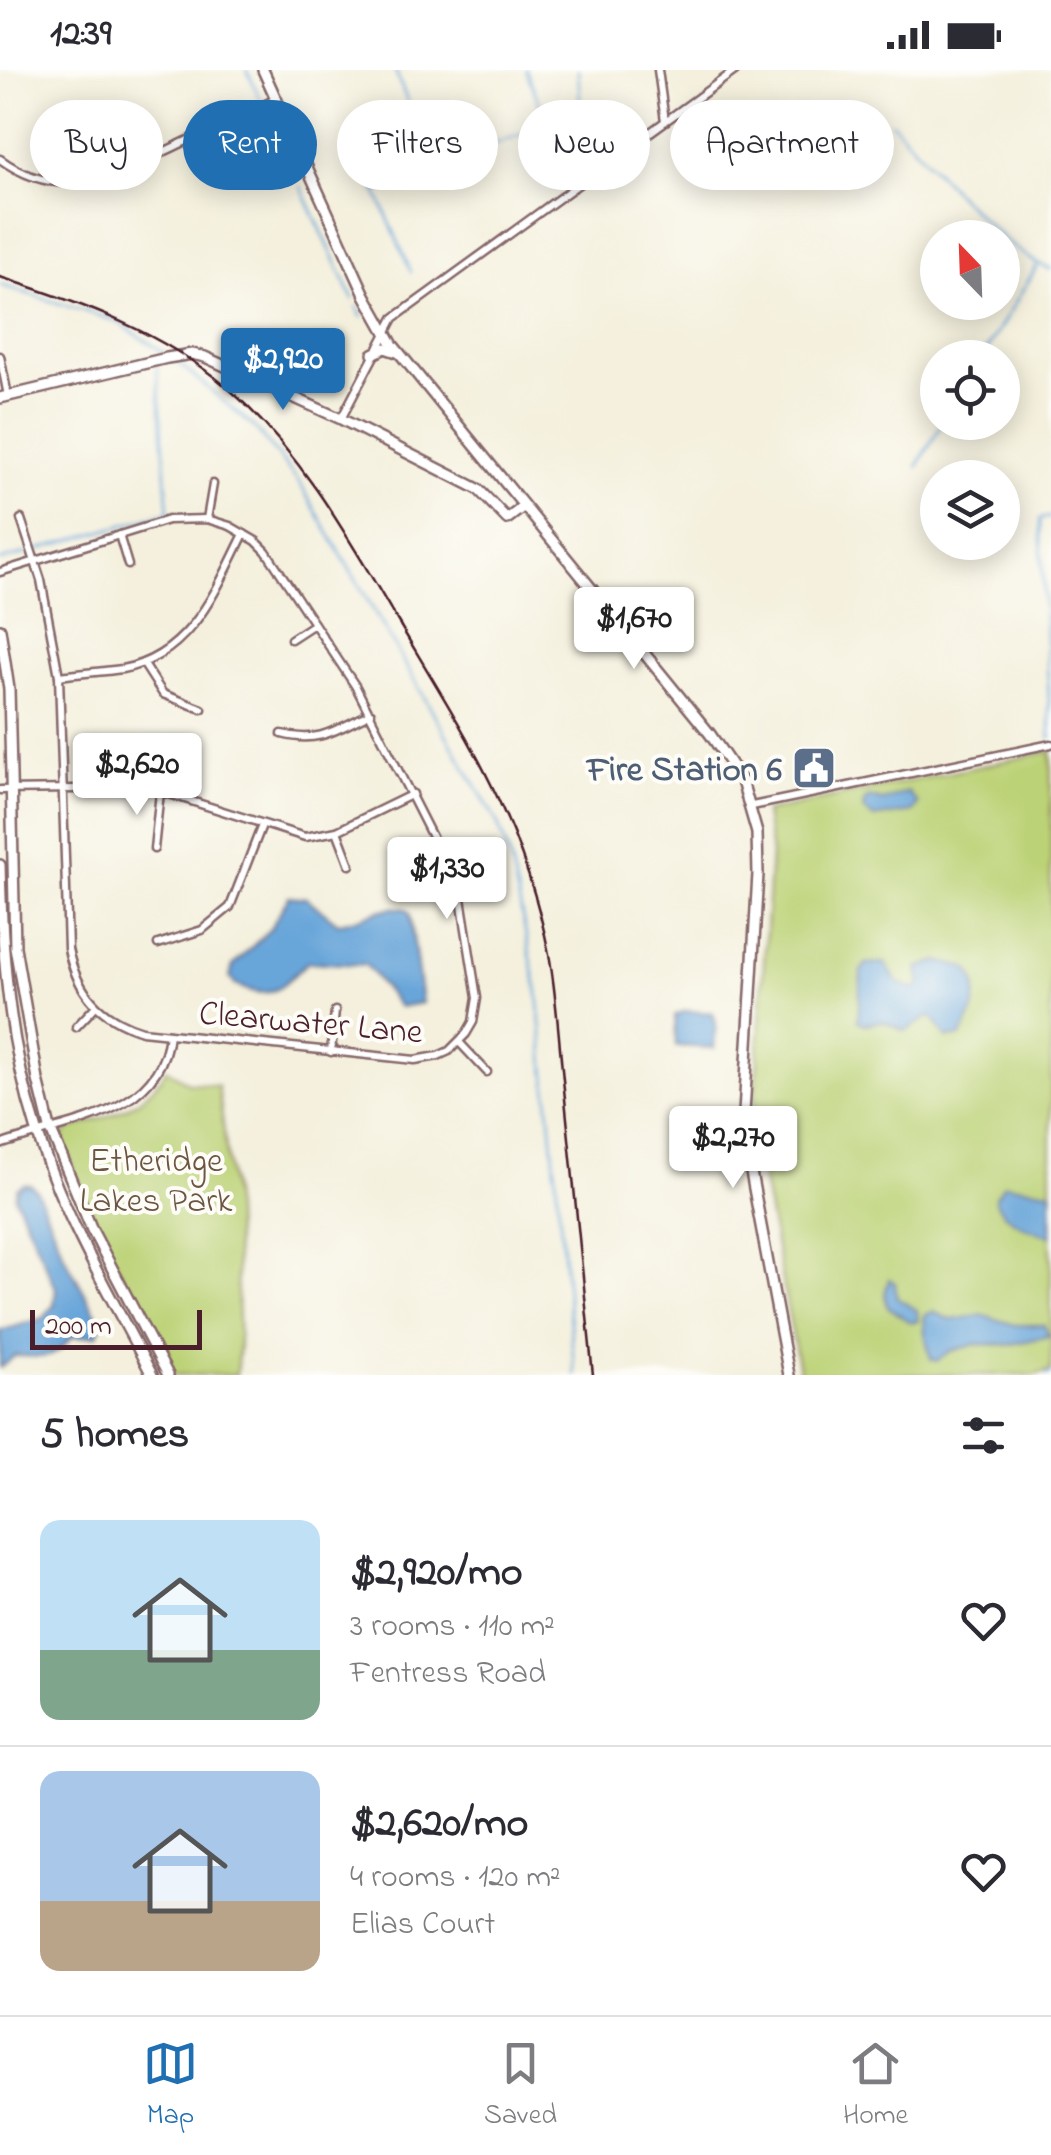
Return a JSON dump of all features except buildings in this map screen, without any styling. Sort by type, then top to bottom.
[{"type":"street","points":[[262,70],[397,352],[710,734],[736,771],[752,806],[758,874],[743,1130],[789,1375]]},
{"type":"street","points":[[658,70],[665,121]]},
{"type":"street","points":[[341,419],[394,318],[736,70]]},
{"type":"street","points":[[0,159],[43,180],[64,184],[90,182],[276,99]]},
{"type":"street","points":[[373,354],[385,348],[397,352]]},
{"type":"street","points":[[0,356],[4,397],[195,354],[341,419],[482,492],[507,519],[523,507]]},
{"type":"street","points":[[207,519],[213,484]]},
{"type":"street","points":[[21,519],[48,611],[59,676],[68,949],[77,979],[95,1008],[76,1027]]},
{"type":"street","name":"Clearwater Lane","points":[[0,572],[168,520],[207,519],[244,534],[266,551],[371,713],[450,868],[462,904],[477,998],[472,1022],[460,1042],[427,1059],[168,1034],[129,1027],[95,1008]]},
{"type":"street","points":[[59,676],[143,663],[173,646],[202,616],[244,534]]},
{"type":"street","points":[[119,535],[128,565]]},
{"type":"street","points":[[291,639],[314,624]]},
{"type":"street","points":[[0,629],[9,688],[15,947],[24,1014],[50,1128],[92,1230],[168,1375]]},
{"type":"street","points":[[143,663],[163,694],[202,710]]},
{"type":"street","points":[[282,734],[304,740],[318,738],[371,713]]},
{"type":"street","points":[[752,806],[1051,744]]},
{"type":"street","points":[[0,790],[150,788],[305,838],[337,831],[413,794]]},
{"type":"street","points":[[154,849],[160,792]]},
{"type":"street","points":[[158,944],[202,930],[230,907],[262,825]]},
{"type":"street","points":[[337,831],[350,865]]},
{"type":"street","points":[[0,865],[1,950],[16,1046],[37,1132],[77,1232],[152,1375]]},
{"type":"street","points":[[1,950],[15,947]]},
{"type":"street","points":[[331,1052],[335,1011]]},
{"type":"street","points":[[0,1146],[112,1110],[139,1095],[162,1063],[168,1034]]},
{"type":"street","points":[[460,1042],[486,1072]]},
{"type":"green space","points":[[1051,751],[1051,1371],[1034,1375],[800,1375],[753,1128],[771,854],[765,812]]},
{"type":"green space","name":"Etheridge Lakes Park","points":[[166,1069],[189,1083],[218,1086],[234,1209],[239,1345],[236,1375],[174,1375],[95,1222],[62,1140],[67,1130],[136,1102]]},
{"type":"water","points":[[908,792],[918,804],[913,812],[874,818],[863,810],[869,798],[884,801]]},
{"type":"water","points":[[289,896],[306,898],[338,923],[389,908],[406,909],[410,914],[422,1003],[399,1007],[366,965],[308,962],[270,992],[236,985],[230,977],[233,966],[270,929]]},
{"type":"water","points":[[938,961],[967,968],[975,984],[973,1012],[960,1037],[947,1038],[931,1016],[905,1031],[882,1021],[858,1021],[861,971],[866,964],[885,963],[897,982],[913,989],[921,984],[918,968]]},
{"type":"water","points":[[686,1011],[713,1013],[714,1048],[676,1046],[675,1015]]},
{"type":"water","points":[[24,1184],[37,1191],[65,1257],[102,1325],[97,1335],[72,1337],[52,1355],[15,1356],[0,1368],[0,1331],[44,1318],[54,1305],[56,1288],[15,1197],[17,1188]]},
{"type":"water","points":[[1004,1184],[1051,1191],[1051,1236],[1026,1227],[1003,1212],[995,1198]]},
{"type":"water","points":[[889,1279],[895,1283],[897,1298],[917,1310],[918,1321],[911,1323],[887,1306]]},
{"type":"water","points":[[933,1312],[952,1320],[981,1315],[1016,1325],[1044,1325],[1049,1336],[1008,1345],[976,1344],[937,1361],[931,1359],[924,1326],[925,1315]]},
{"type":"waterway","points":[[247,70],[261,100]]},
{"type":"waterway","points":[[395,70],[407,100]]},
{"type":"waterway","points":[[526,70],[538,100]]},
{"type":"waterway","points":[[375,191],[432,166],[581,113],[578,70]]},
{"type":"waterway","points":[[894,125],[990,227],[1012,246],[1051,269]]},
{"type":"waterway","points":[[302,190],[353,299]]},
{"type":"waterway","points":[[376,190],[411,272]]},
{"type":"waterway","points":[[993,340],[1037,266]]},
{"type":"waterway","points":[[0,285],[116,321],[168,355]]},
{"type":"waterway","points":[[357,307],[362,317]]},
{"type":"waterway","points":[[176,361],[254,427],[299,482],[497,822],[510,858],[538,993],[575,1375]]},
{"type":"waterway","points":[[37,550],[169,512],[157,366]]},
{"type":"waterway","points":[[917,467],[933,440]]},
{"type":"waterway","points":[[1051,517],[1040,519],[1051,738]]},
{"type":"waterway","points":[[0,561],[28,553]]},
{"type":"waterway","points":[[1046,1375],[1051,1374]]},
{"type":"railway","points":[[0,277],[61,297],[149,335],[204,369],[255,414],[301,469],[342,528],[468,740],[524,861],[549,954],[593,1375]]},
{"type":"place","name":"Fire Station 6","points":[[814,768]]}]
